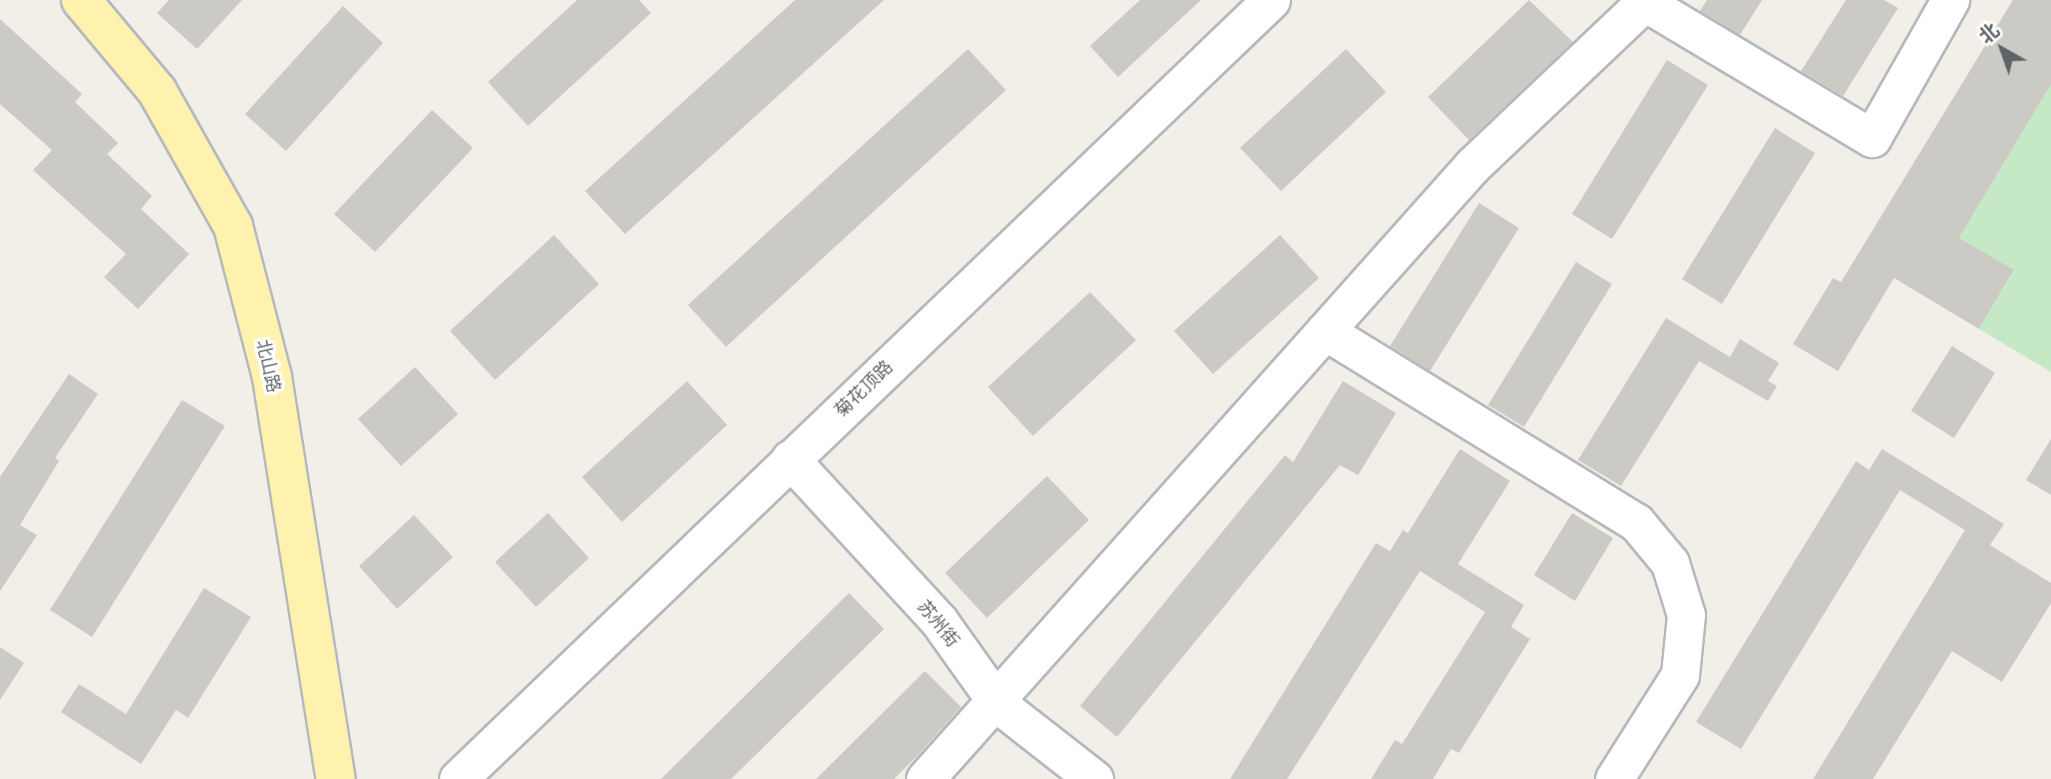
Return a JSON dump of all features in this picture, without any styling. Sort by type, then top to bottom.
[{"type":"main road","name":"北山路","points":[[81,0],[157,91],[233,226],[272,377],[339,769]]},
{"type":"street","name":"菊花顶路","points":[[458,779],[1271,0]]},
{"type":"street","points":[[925,779],[998,704],[1473,165],[1643,1],[1872,138],[1950,0]]},
{"type":"street","points":[[1325,331],[1636,522],[1670,563],[1686,615],[1680,675],[1614,779]]},
{"type":"street","name":"苏州街","points":[[790,459],[939,621],[998,704],[1094,779]]},
{"type":"green space","points":[[2051,84],[2051,372],[1979,329],[2014,271],[1959,238]]},
{"type":"building","points":[[169,0],[242,0],[197,49],[157,13]]},
{"type":"building","points":[[577,0],[639,0],[651,13],[528,126],[488,82]]},
{"type":"building","points":[[795,0],[884,0],[625,234],[585,191]]},
{"type":"building","points":[[1140,0],[1201,0],[1118,77],[1090,46]]},
{"type":"building","points":[[1529,0],[1573,42],[1469,140],[1428,97]]},
{"type":"building","points":[[1707,0],[1762,0],[1740,35],[1700,11]]},
{"type":"building","points":[[1846,0],[1884,0],[1898,8],[1843,96],[1801,71]]},
{"type":"building","points":[[2013,0],[2051,0],[2051,84],[1959,238],[2014,270],[1979,329],[1894,278],[1838,371],[1793,344],[1833,278],[1841,282]]},
{"type":"building","points":[[343,6],[383,43],[286,151],[245,114]]},
{"type":"building","points":[[0,19],[82,94],[75,102],[118,143],[107,154],[152,196],[141,209],[189,254],[138,309],[104,277],[126,254],[33,170],[52,150],[0,104]]},
{"type":"building","points":[[968,49],[1006,90],[726,347],[688,305]]},
{"type":"building","points":[[1346,49],[1386,92],[1281,191],[1240,148]]},
{"type":"building","points":[[1667,60],[1708,85],[1612,239],[1572,214]]},
{"type":"building","points":[[432,110],[473,148],[375,252],[334,214]]},
{"type":"building","points":[[1775,128],[1815,153],[1722,304],[1682,279]]},
{"type":"building","points":[[1479,203],[1519,228],[1430,371],[1390,346]]},
{"type":"building","points":[[554,235],[599,284],[495,380],[450,331]]},
{"type":"building","points":[[1280,235],[1319,278],[1213,374],[1174,331]]},
{"type":"building","points":[[1576,262],[1612,284],[1524,427],[1488,405]]},
{"type":"building","points":[[1090,292],[1136,340],[1033,436],[988,387]]},
{"type":"building","points":[[1666,318],[1730,357],[1740,339],[1779,363],[1768,381],[1777,386],[1768,401],[1699,361],[1621,486],[1578,460]]},
{"type":"building","points":[[1952,346],[1995,373],[1954,438],[1911,411]]},
{"type":"building","points":[[415,367],[458,414],[401,466],[358,419]]},
{"type":"building","points":[[69,374],[98,394],[55,458],[59,461],[20,525],[37,535],[0,591],[0,477]]},
{"type":"building","points":[[687,381],[727,425],[622,522],[582,477]]},
{"type":"building","points":[[1343,381],[1396,413],[1358,475],[1340,465],[1117,737],[1080,706],[1285,455],[1293,462]]},
{"type":"building","points":[[182,400],[225,426],[92,637],[50,610]]},
{"type":"building","points":[[2051,439],[2051,495],[2026,480]]},
{"type":"building","points":[[1460,449],[1510,481],[1458,564],[1524,605],[1511,627],[1530,639],[1459,753],[1451,749],[1433,779],[1371,779],[1395,740],[1402,744],[1485,612],[1420,571],[1287,779],[1230,779],[1376,543],[1390,551],[1403,530],[1408,533]]},
{"type":"building","points":[[1882,449],[2004,524],[1990,545],[2051,583],[2051,603],[2002,682],[1952,651],[1873,779],[1813,779],[1965,530],[1900,490],[1741,749],[1696,722],[1856,461],[1869,470]]},
{"type":"building","points":[[1047,476],[1089,520],[987,618],[945,573]]},
{"type":"building","points":[[548,513],[589,558],[536,607],[495,562]]},
{"type":"building","points":[[1572,513],[1613,538],[1575,601],[1534,575]]},
{"type":"building","points":[[414,515],[453,557],[397,609],[359,566]]},
{"type":"building","points":[[204,588],[251,617],[188,718],[176,710],[141,764],[61,712],[79,684],[126,714]]},
{"type":"building","points":[[849,593],[884,629],[731,779],[661,779]]},
{"type":"building","points":[[0,647],[24,663],[0,700]]},
{"type":"building","points":[[925,671],[961,707],[894,779],[816,779]]}]
